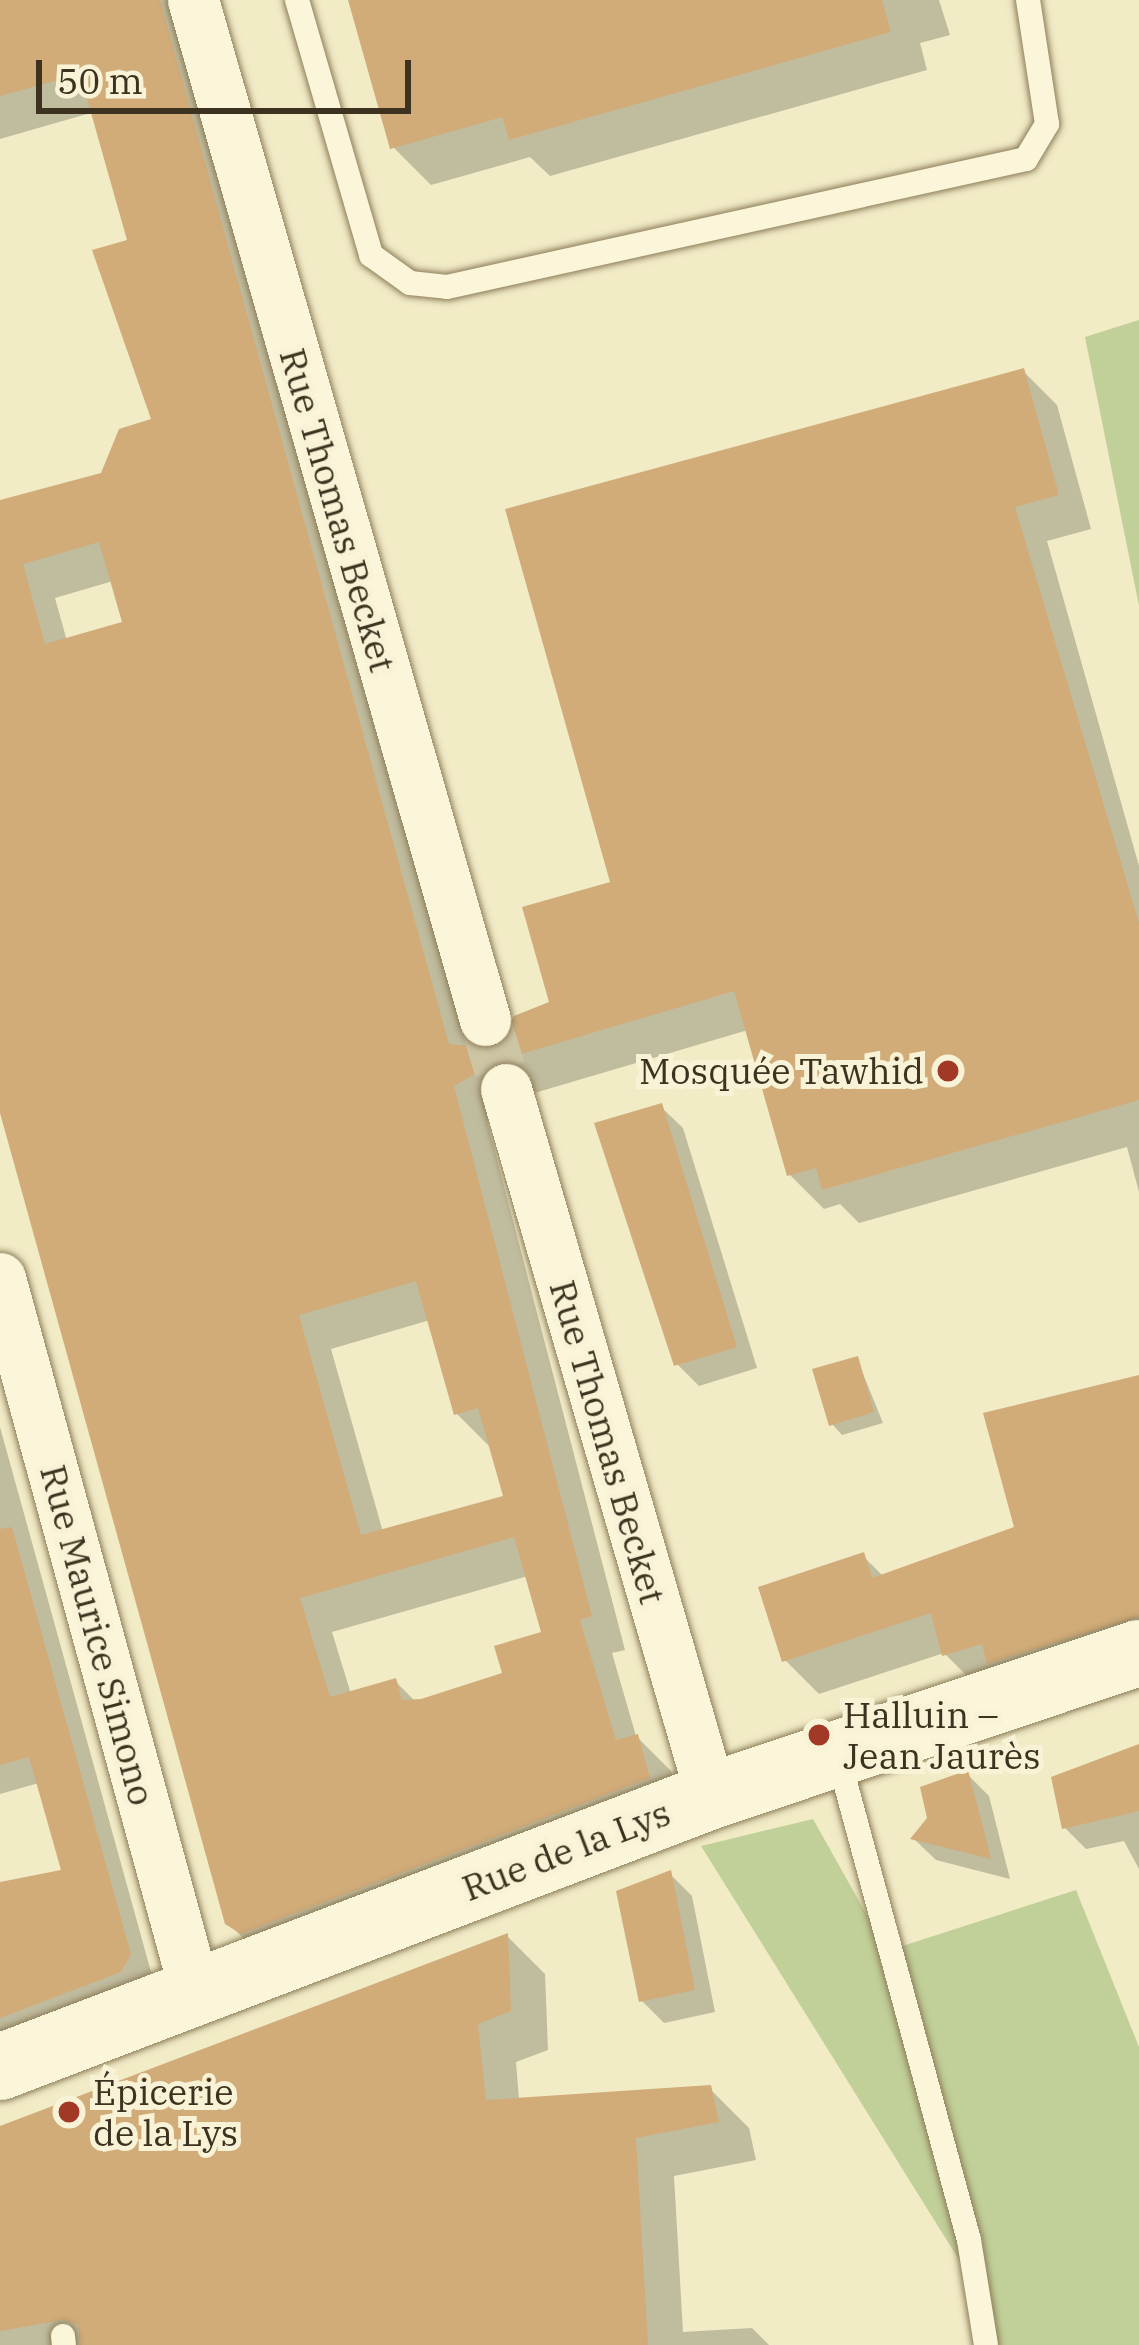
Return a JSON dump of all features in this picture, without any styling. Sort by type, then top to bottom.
[{"type":"main road","name":"Rue de la Lys","points":[[0,2067],[711,1796],[1139,1653]]},
{"type":"street","name":"Rue Thomas Becket","points":[[193,0],[485,1020]]},
{"type":"street","name":"Rue Thomas Becket","points":[[506,1089],[711,1796]]},
{"type":"street","name":"Rue Maurice Simono","points":[[0,1278],[195,1992]]},
{"type":"lane","points":[[297,0],[371,255],[410,283],[447,287],[1026,159],[1047,124],[1028,0]]},
{"type":"lane","points":[[838,1753],[964,2217],[986,2345]]},
{"type":"green space","points":[[1139,320],[1139,606],[1085,337]]},
{"type":"green space","points":[[813,1819],[887,1951],[1076,1890],[1139,2047],[1139,2345],[976,2345],[976,2287],[701,1846]]},
{"type":"building","points":[[0,0],[160,0],[449,1044],[494,1048],[514,1016],[549,1002],[522,907],[610,882],[505,509],[1024,368],[1059,495],[1015,507],[1139,923],[1139,1100],[822,1190],[816,1168],[787,1176],[734,991],[497,1061],[454,1086],[592,1616],[580,1620],[616,1740],[638,1734],[650,1778],[241,1934],[225,1924],[0,1113],[0,500],[101,473],[119,429],[151,419],[92,250],[127,240],[80,74],[0,96]],"holes":[[[99,542],[122,622],[45,644],[23,564]],[[416,1281],[454,1415],[478,1408],[503,1496],[361,1535],[299,1315]],[[514,1537],[541,1632],[494,1646],[502,1673],[421,1699],[402,1700],[396,1678],[330,1697],[300,1598]]]},
{"type":"building","points":[[348,0],[882,0],[891,32],[509,140],[502,117],[390,149]]},
{"type":"building","points":[[662,1103],[737,1347],[674,1366],[594,1123]]},
{"type":"building","points":[[858,1356],[874,1412],[829,1426],[812,1369]]},
{"type":"building","points":[[1139,1375],[1139,1617],[987,1664],[982,1644],[942,1656],[931,1613],[782,1662],[758,1587],[864,1552],[872,1578],[1014,1527],[983,1413]]},
{"type":"building","points":[[12,1527],[131,1954],[121,1972],[0,2018],[0,1882],[61,1870],[29,1757],[0,1765],[0,1529]]},
{"type":"building","points":[[1139,1744],[1139,1811],[1062,1829],[1051,1777]]},
{"type":"building","points":[[968,1770],[991,1859],[910,1839],[927,1818],[920,1787]]},
{"type":"building","points":[[671,1870],[695,1990],[639,2002],[616,1891]]},
{"type":"building","points":[[508,1933],[511,2011],[478,2024],[486,2100],[711,2085],[719,2122],[636,2138],[648,2345],[80,2345],[78,2325],[62,2320],[0,2331],[0,2126]]},
{"type":"tunnel","points":[[485,1020],[506,1089]]},
{"type":"place","name":"Mosquée Tawhid","points":[[948,1071]]},
{"type":"place","name":"Halluin – Jean Jaurès","points":[[819,1735]]},
{"type":"place","name":"Épicerie de la Lys","points":[[69,2112]]}]
